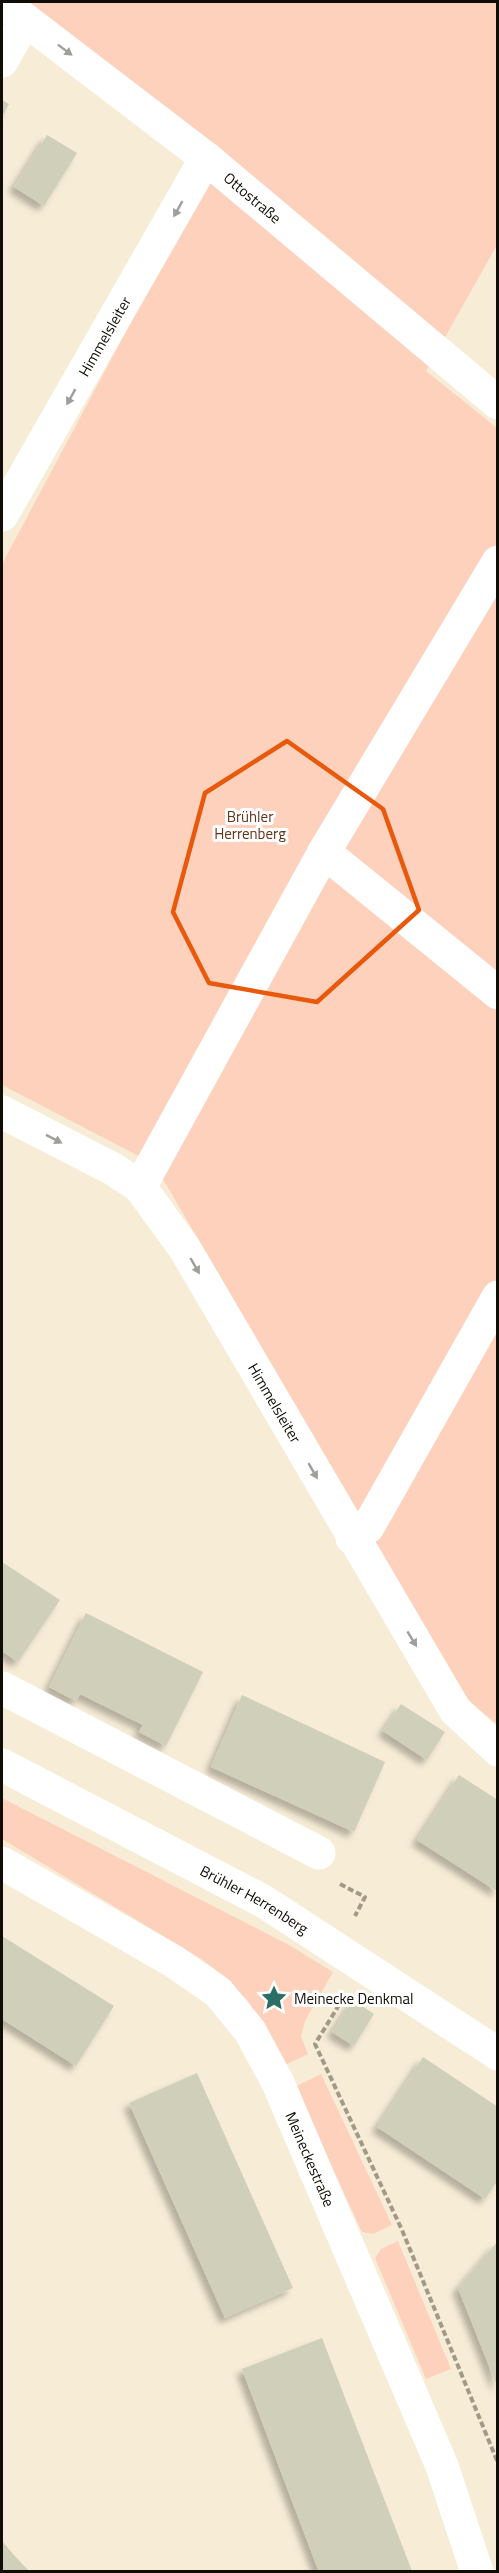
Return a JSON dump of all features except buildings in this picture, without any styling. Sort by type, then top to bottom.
[{"type":"street","points":[[2,61],[13,11]]},
{"type":"street","name":"Ottostraße","points":[[13,11],[206,158],[498,403]]},
{"type":"street","name":"Himmelsleiter","points":[[2,516],[206,158]]},
{"type":"street","points":[[140,1187],[324,852],[498,562]]},
{"type":"street","points":[[324,852],[498,993]]},
{"type":"street","name":"Himmelsleiter","points":[[2,1112],[113,1169],[140,1187],[185,1249],[352,1538],[455,1710],[498,1750]]},
{"type":"street","points":[[352,1538],[369,1527],[498,1296]]},
{"type":"street","points":[[2,1688],[319,1853]]},
{"type":"street","name":"Brühler Herrenberg","points":[[2,1765],[263,1901],[498,2054]]},
{"type":"street","name":"Meineckestraße","points":[[2,1863],[173,1961],[218,1992],[250,2031],[278,2083],[442,2466],[477,2571]]},
{"type":"path","points":[[322,2031],[315,2044],[402,2230],[498,2463]]},
{"type":"highlighted area","points":[[287,741],[383,809],[419,910],[317,1002],[209,983],[173,912],[205,793]]},
{"type":"green space","name":"Brühler Herrenberg","points":[[2,2],[497,2],[497,245],[426,371],[497,428],[497,1724],[469,1701],[154,1164],[2,1085],[2,564],[209,176],[24,38],[2,78]]},
{"type":"green space","points":[[2,1798],[289,1945],[333,1972],[305,2021],[301,2037],[308,2054],[285,2065],[248,2001],[224,1976],[200,1958],[2,1839]]},
{"type":"green space","points":[[321,2074],[392,2225],[373,2234],[362,2232],[295,2087]]},
{"type":"green space","points":[[398,2241],[451,2369],[426,2379],[375,2258],[381,2249]]},
{"type":"place","name":"Meinecke Denkmal","points":[[274,1998]]}]
